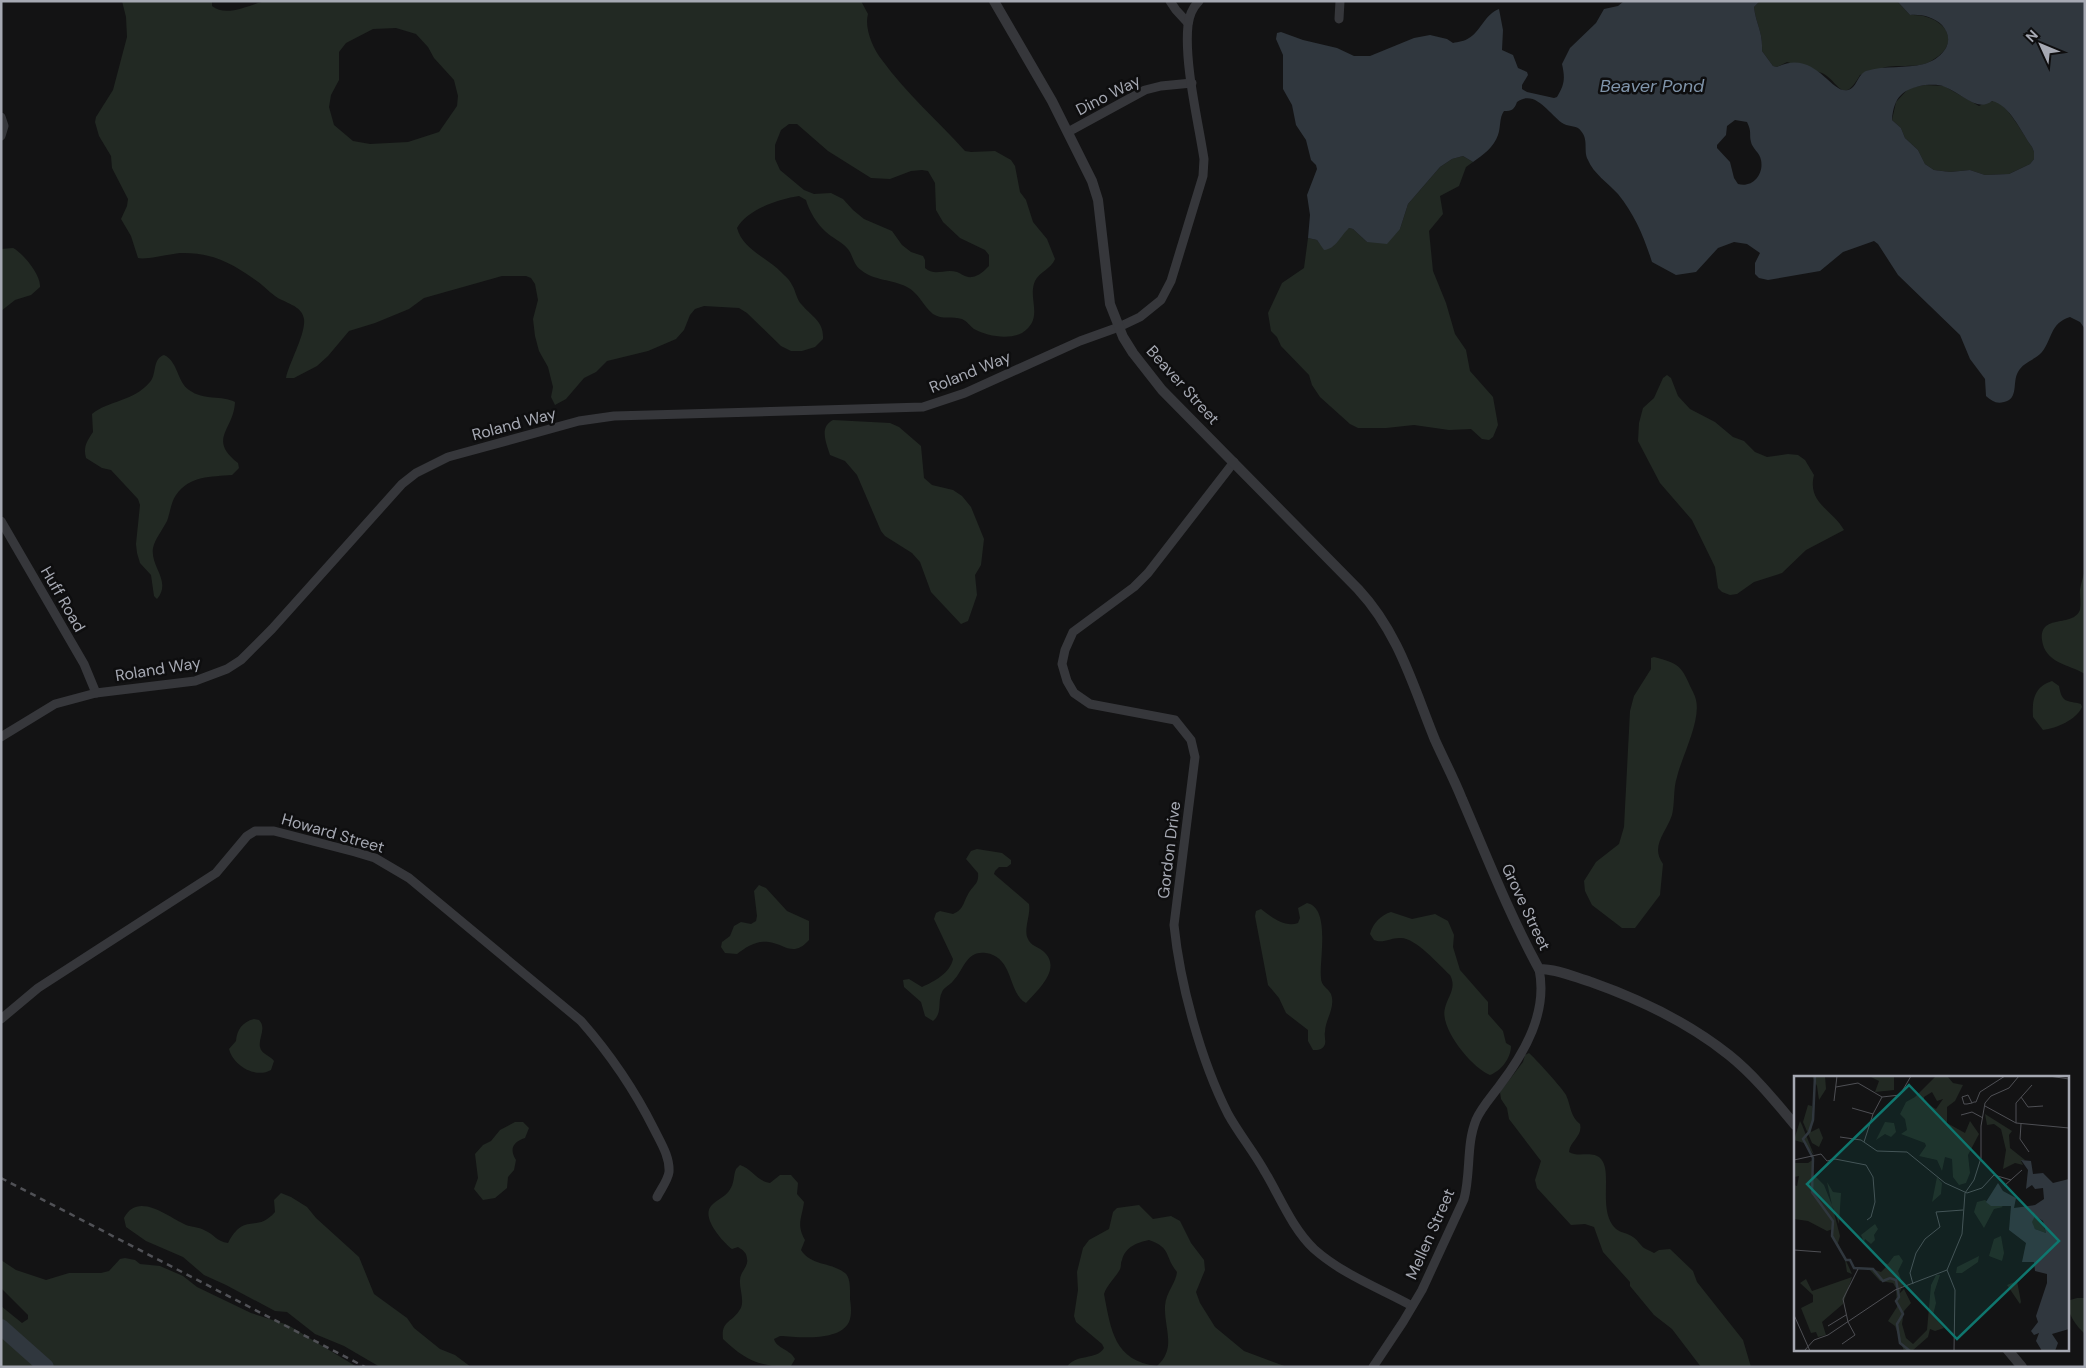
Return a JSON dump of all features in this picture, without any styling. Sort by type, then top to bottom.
[{"type":"street","name":"Beaver Street","points":[[994,1],[1083,160],[1098,200],[1106,287],[1110,304],[1119,327],[1133,353],[1162,390],[1374,605]]},
{"type":"street","points":[[1170,1],[1188,23],[1199,1]]},
{"type":"street","points":[[1339,19],[1340,1]]},
{"type":"street","name":"Roland Way","points":[[1,737],[55,704],[96,693],[195,681],[213,676],[241,660],[402,484],[416,473],[448,457],[579,421],[614,416],[923,407],[964,393],[1080,341],[1140,317],[1161,300],[1171,281],[1203,176],[1204,159],[1187,44],[1188,23]]},
{"type":"street","name":"Dino Way","points":[[1068,132],[1145,90],[1161,86],[1192,83]]},
{"type":"street","points":[[1,118],[4,126],[1,136]]},
{"type":"street","name":"Gordon Drive","points":[[1234,462],[1148,573],[1134,587],[1073,632],[1065,650],[1062,664],[1067,681],[1074,693],[1090,704],[1175,720],[1191,740],[1195,757],[1174,924],[1176,946],[1197,1034],[1212,1082],[1230,1116],[1266,1173],[1288,1215],[1313,1248],[1337,1267],[1412,1306]]},
{"type":"street","name":"Huff Road","points":[[1,521],[84,664],[96,693]]},
{"type":"street","name":"Grove Street","points":[[1374,605],[1397,644],[1502,895],[1539,969],[1551,969],[1624,994],[1698,1033],[1730,1056],[1756,1081],[1794,1124]]},
{"type":"street","name":"Howard Street","points":[[1,1019],[38,988],[216,873],[242,842],[254,832],[274,831],[319,842],[375,858],[393,867],[409,878],[581,1021],[601,1044],[632,1088],[663,1145],[668,1158],[669,1175],[657,1197]]},
{"type":"street","name":"Mellen Street","points":[[1373,1367],[1412,1306],[1439,1257],[1464,1199],[1468,1186],[1470,1140],[1475,1121],[1510,1071],[1532,1033],[1542,998],[1539,969]]},
{"type":"street","points":[[2008,1350],[2022,1367]]},
{"type":"shaded area","points":[[122,1],[212,1],[212,6],[225,11],[266,1],[861,1],[868,14],[868,32],[875,50],[891,72],[912,95],[965,151],[995,151],[1011,160],[1015,166],[1020,192],[1026,200],[1033,222],[1047,239],[1055,259],[1035,281],[1033,288],[1034,315],[1029,327],[1022,333],[1011,336],[1004,337],[985,334],[974,329],[962,319],[936,316],[907,287],[866,274],[856,265],[847,248],[823,229],[809,209],[806,200],[799,196],[773,202],[756,210],[742,221],[737,228],[740,236],[750,248],[776,267],[789,280],[800,303],[819,323],[822,328],[823,339],[815,347],[802,351],[791,351],[781,346],[747,313],[739,308],[704,306],[695,309],[690,315],[684,330],[676,339],[648,351],[607,361],[596,372],[584,378],[566,399],[555,405],[551,397],[553,387],[548,367],[539,351],[535,336],[533,319],[538,300],[535,284],[531,278],[526,276],[502,276],[424,298],[409,309],[349,331],[317,366],[294,378],[286,378],[304,325],[303,314],[300,310],[275,296],[237,268],[210,256],[180,253],[152,258],[138,258],[131,236],[121,219],[128,199],[112,168],[111,156],[99,136],[95,122],[96,117],[113,90],[127,37],[126,17]],"holes":[[[396,28],[416,34],[454,80],[458,96],[457,106],[439,132],[408,142],[370,144],[353,141],[334,125],[329,107],[331,95],[339,80],[339,52],[346,43],[373,29]],[[789,124],[797,124],[828,151],[871,178],[890,179],[911,171],[928,171],[935,183],[936,210],[943,222],[960,238],[985,250],[989,255],[989,266],[972,277],[953,271],[929,271],[925,268],[923,256],[911,252],[902,245],[892,231],[864,219],[843,199],[831,193],[814,194],[804,190],[780,170],[775,159],[775,145],[781,130]]]},
{"type":"shaded area","points":[[1760,1],[1897,1],[1910,15],[1921,16],[1940,23],[1946,30],[1948,37],[1947,45],[1942,53],[1926,63],[1915,66],[1886,67],[1860,75],[1854,84],[1845,91],[1822,73],[1787,62],[1777,67],[1773,66],[1762,51],[1754,7]]},
{"type":"shaded area","points":[[1925,85],[1944,86],[1979,106],[1992,101],[1999,103],[2010,114],[2032,147],[2034,159],[2030,164],[2009,174],[1985,175],[1970,170],[1950,172],[1934,170],[1925,164],[1918,150],[1905,138],[1901,128],[1892,120],[1896,102],[1909,88]]},
{"type":"shaded area","points":[[1463,156],[1473,162],[1466,167],[1459,186],[1440,196],[1443,214],[1429,231],[1433,271],[1446,303],[1455,334],[1466,350],[1470,371],[1493,397],[1498,425],[1493,437],[1489,440],[1482,439],[1471,429],[1449,430],[1414,425],[1358,428],[1350,424],[1320,397],[1312,385],[1309,375],[1281,346],[1277,337],[1271,331],[1268,313],[1282,283],[1304,268],[1308,238],[1317,240],[1320,244],[1349,228],[1353,229],[1367,242],[1400,229],[1408,204],[1440,167],[1452,159]]},
{"type":"shaded area","points":[[13,248],[31,265],[38,277],[40,287],[31,295],[15,300],[1,311],[1,249]]},
{"type":"shaded area","points":[[164,355],[172,362],[182,382],[189,390],[201,396],[235,402],[234,412],[224,434],[223,441],[224,447],[229,455],[238,463],[239,468],[232,475],[194,480],[182,488],[176,495],[167,521],[153,548],[154,561],[162,580],[161,592],[157,599],[154,596],[151,575],[140,563],[137,553],[136,544],[140,505],[138,499],[111,470],[102,468],[86,458],[85,447],[93,432],[92,414],[143,389],[152,379],[156,363]]},
{"type":"shaded area","points":[[1667,375],[1671,378],[1678,396],[1690,409],[1715,422],[1733,437],[1744,441],[1755,452],[1767,457],[1788,454],[1798,455],[1805,460],[1814,475],[1813,485],[1817,499],[1844,530],[1806,550],[1782,573],[1754,582],[1737,594],[1730,595],[1722,592],[1718,588],[1715,567],[1692,520],[1660,483],[1638,441],[1639,423],[1643,408],[1654,398],[1663,378]]},
{"type":"shaded area","points":[[833,420],[890,423],[899,427],[921,446],[924,478],[932,485],[953,490],[962,496],[971,507],[984,539],[981,565],[975,575],[977,595],[968,621],[961,624],[931,592],[920,562],[912,553],[885,536],[881,531],[857,475],[845,461],[830,455],[825,431],[826,427]]},
{"type":"shaded area","points":[[2085,568],[2085,674],[2052,658],[2044,648],[2042,632],[2051,623],[2071,618],[2080,610],[2080,590]]},
{"type":"shaded area","points":[[1654,657],[1673,663],[1684,673],[1696,698],[1696,718],[1679,769],[1674,791],[1672,815],[1660,839],[1658,851],[1663,864],[1660,895],[1635,928],[1622,928],[1592,905],[1585,891],[1584,881],[1596,862],[1619,844],[1624,827],[1630,711],[1634,696],[1651,669],[1651,658]]},
{"type":"shaded area","points":[[2052,681],[2059,686],[2064,699],[2081,704],[2082,707],[2066,723],[2043,730],[2033,717],[2033,705],[2035,695],[2041,687]]},
{"type":"shaded area","points":[[977,849],[1002,853],[1011,860],[1011,864],[1007,867],[999,867],[994,874],[1029,904],[1027,935],[1030,943],[1043,951],[1049,958],[1050,971],[1042,985],[1026,1003],[1016,992],[1002,961],[986,953],[974,955],[966,962],[957,977],[943,990],[939,1011],[933,1021],[925,1016],[921,1002],[904,987],[903,980],[909,979],[922,987],[941,976],[949,968],[953,959],[934,919],[936,913],[940,911],[953,914],[962,907],[978,879],[978,873],[966,859],[971,851]]},
{"type":"shaded area","points":[[759,885],[766,888],[787,911],[809,921],[809,940],[794,949],[789,949],[775,943],[760,942],[737,954],[725,953],[721,947],[722,942],[730,936],[734,926],[741,922],[751,924],[756,921],[754,891]]},
{"type":"shaded area","points":[[1307,903],[1314,907],[1319,914],[1322,936],[1321,981],[1331,994],[1332,999],[1325,1027],[1325,1044],[1322,1049],[1317,1050],[1313,1050],[1308,1041],[1308,1030],[1286,1013],[1279,998],[1268,985],[1255,916],[1256,911],[1261,909],[1283,923],[1298,923],[1300,918],[1298,908]]},
{"type":"shaded area","points":[[1391,912],[1412,919],[1435,914],[1448,921],[1454,935],[1453,947],[1460,970],[1488,1002],[1488,1014],[1503,1031],[1506,1043],[1511,1046],[1507,1059],[1494,1073],[1490,1075],[1483,1071],[1466,1056],[1447,1026],[1444,1016],[1453,984],[1450,975],[1413,942],[1401,938],[1378,941],[1374,940],[1370,934],[1378,920]]},
{"type":"shaded area","points":[[254,1019],[259,1020],[262,1026],[261,1049],[274,1061],[271,1070],[258,1073],[252,1072],[240,1065],[231,1055],[229,1049],[236,1041],[241,1027],[246,1022]]},
{"type":"shaded area","points":[[1529,1053],[1564,1092],[1572,1114],[1580,1124],[1580,1132],[1569,1152],[1598,1156],[1604,1165],[1607,1213],[1610,1222],[1616,1229],[1636,1239],[1644,1248],[1654,1253],[1659,1250],[1670,1249],[1693,1271],[1697,1282],[1743,1340],[1751,1367],[1701,1367],[1672,1329],[1654,1315],[1630,1286],[1630,1282],[1603,1252],[1594,1227],[1585,1224],[1571,1225],[1537,1188],[1535,1180],[1541,1161],[1509,1119],[1507,1108],[1501,1099],[1500,1092],[1523,1062],[1525,1055]]},
{"type":"shaded area","points":[[515,1122],[523,1122],[529,1128],[525,1138],[513,1146],[516,1160],[514,1170],[508,1177],[507,1188],[495,1198],[483,1200],[474,1189],[478,1178],[475,1154],[483,1145],[491,1141],[500,1130]]},
{"type":"shaded area","points":[[740,1165],[765,1182],[770,1183],[780,1175],[791,1175],[798,1183],[797,1194],[804,1202],[800,1225],[805,1240],[801,1250],[810,1259],[845,1273],[849,1281],[851,1313],[849,1322],[844,1328],[837,1333],[818,1337],[780,1336],[774,1339],[778,1345],[795,1359],[791,1366],[761,1364],[753,1361],[738,1352],[723,1339],[725,1325],[736,1315],[742,1304],[740,1280],[747,1264],[747,1257],[742,1249],[738,1247],[732,1249],[714,1229],[709,1217],[709,1211],[713,1204],[729,1191],[736,1169]]},
{"type":"shaded area","points":[[281,1193],[307,1207],[316,1218],[359,1257],[374,1294],[407,1318],[414,1328],[440,1349],[455,1355],[471,1367],[380,1367],[344,1346],[315,1334],[287,1312],[275,1311],[204,1275],[183,1257],[146,1241],[126,1227],[124,1218],[130,1210],[137,1207],[154,1208],[186,1225],[202,1229],[221,1241],[228,1243],[234,1233],[240,1228],[245,1225],[262,1222],[275,1212],[274,1200]]},
{"type":"shaded area","points":[[1139,1205],[1153,1219],[1171,1216],[1180,1221],[1191,1243],[1204,1260],[1205,1270],[1196,1292],[1200,1303],[1215,1327],[1244,1351],[1287,1367],[1067,1367],[1075,1360],[1096,1354],[1104,1348],[1102,1344],[1076,1322],[1074,1316],[1078,1290],[1077,1272],[1083,1248],[1089,1240],[1109,1229],[1113,1212],[1117,1208]],"holes":[[[1149,1240],[1165,1249],[1177,1272],[1165,1306],[1168,1338],[1167,1352],[1157,1366],[1143,1363],[1123,1351],[1117,1342],[1109,1320],[1104,1294],[1120,1270],[1121,1261],[1129,1248]]]},
{"type":"shaded area","points":[[120,1259],[135,1260],[140,1264],[160,1266],[183,1276],[197,1287],[251,1313],[288,1325],[357,1367],[1,1367],[1,1306],[22,1323],[28,1319],[28,1315],[1,1288],[1,1260],[16,1270],[46,1280],[69,1273],[101,1273],[109,1271]]},
{"type":"shaded area","points":[[2085,1298],[2085,1334],[2073,1319],[2068,1308],[2068,1301]]},
{"type":"water","name":"Beaver Pond","points":[[1624,1],[1760,1],[1754,7],[1762,51],[1773,66],[1802,63],[1812,67],[1835,86],[1842,90],[1848,90],[1853,87],[1866,71],[1924,64],[1937,58],[1945,49],[1948,38],[1942,25],[1927,17],[1910,15],[1897,1],[2085,1],[2085,329],[2080,322],[2070,317],[2059,323],[2042,352],[2018,372],[2012,397],[1999,403],[1992,401],[1986,396],[1985,379],[1970,359],[1960,335],[1898,275],[1878,244],[1874,241],[1843,252],[1820,271],[1768,280],[1759,278],[1755,274],[1755,263],[1760,253],[1747,244],[1734,242],[1718,248],[1696,272],[1676,275],[1652,262],[1642,235],[1629,210],[1618,194],[1590,165],[1585,138],[1581,131],[1564,124],[1537,101],[1530,98],[1517,102],[1512,110],[1504,111],[1496,139],[1481,157],[1473,162],[1463,156],[1452,159],[1440,167],[1408,204],[1400,229],[1387,244],[1367,242],[1353,229],[1349,228],[1332,247],[1324,250],[1317,240],[1308,238],[1310,215],[1307,195],[1317,169],[1311,160],[1306,140],[1296,125],[1292,105],[1283,89],[1283,55],[1276,39],[1277,33],[1281,32],[1303,40],[1337,48],[1354,56],[1370,56],[1414,38],[1430,35],[1447,39],[1453,43],[1466,40],[1473,35],[1490,14],[1499,9],[1503,30],[1502,50],[1513,55],[1518,68],[1527,72],[1528,75],[1522,85],[1522,89],[1527,92],[1554,98],[1557,97],[1563,85],[1562,64],[1570,48],[1596,23],[1604,9],[1618,6]],"holes":[[[1925,85],[1943,86],[1974,103],[1980,105],[1992,101],[2004,108],[2010,113],[2032,147],[2034,159],[2030,164],[2009,174],[1985,175],[1970,170],[1950,172],[1934,170],[1925,164],[1918,150],[1905,138],[1901,128],[1892,120],[1895,105],[1901,95],[1910,89]],[[1735,120],[1747,122],[1750,139],[1761,160],[1759,175],[1753,182],[1743,185],[1738,184],[1734,178],[1730,162],[1717,148],[1717,145],[1726,135],[1727,126]]]},
{"type":"waterway","points":[[1,1327],[46,1367]]},
{"type":"railway","points":[[1,1178],[365,1367]]}]
